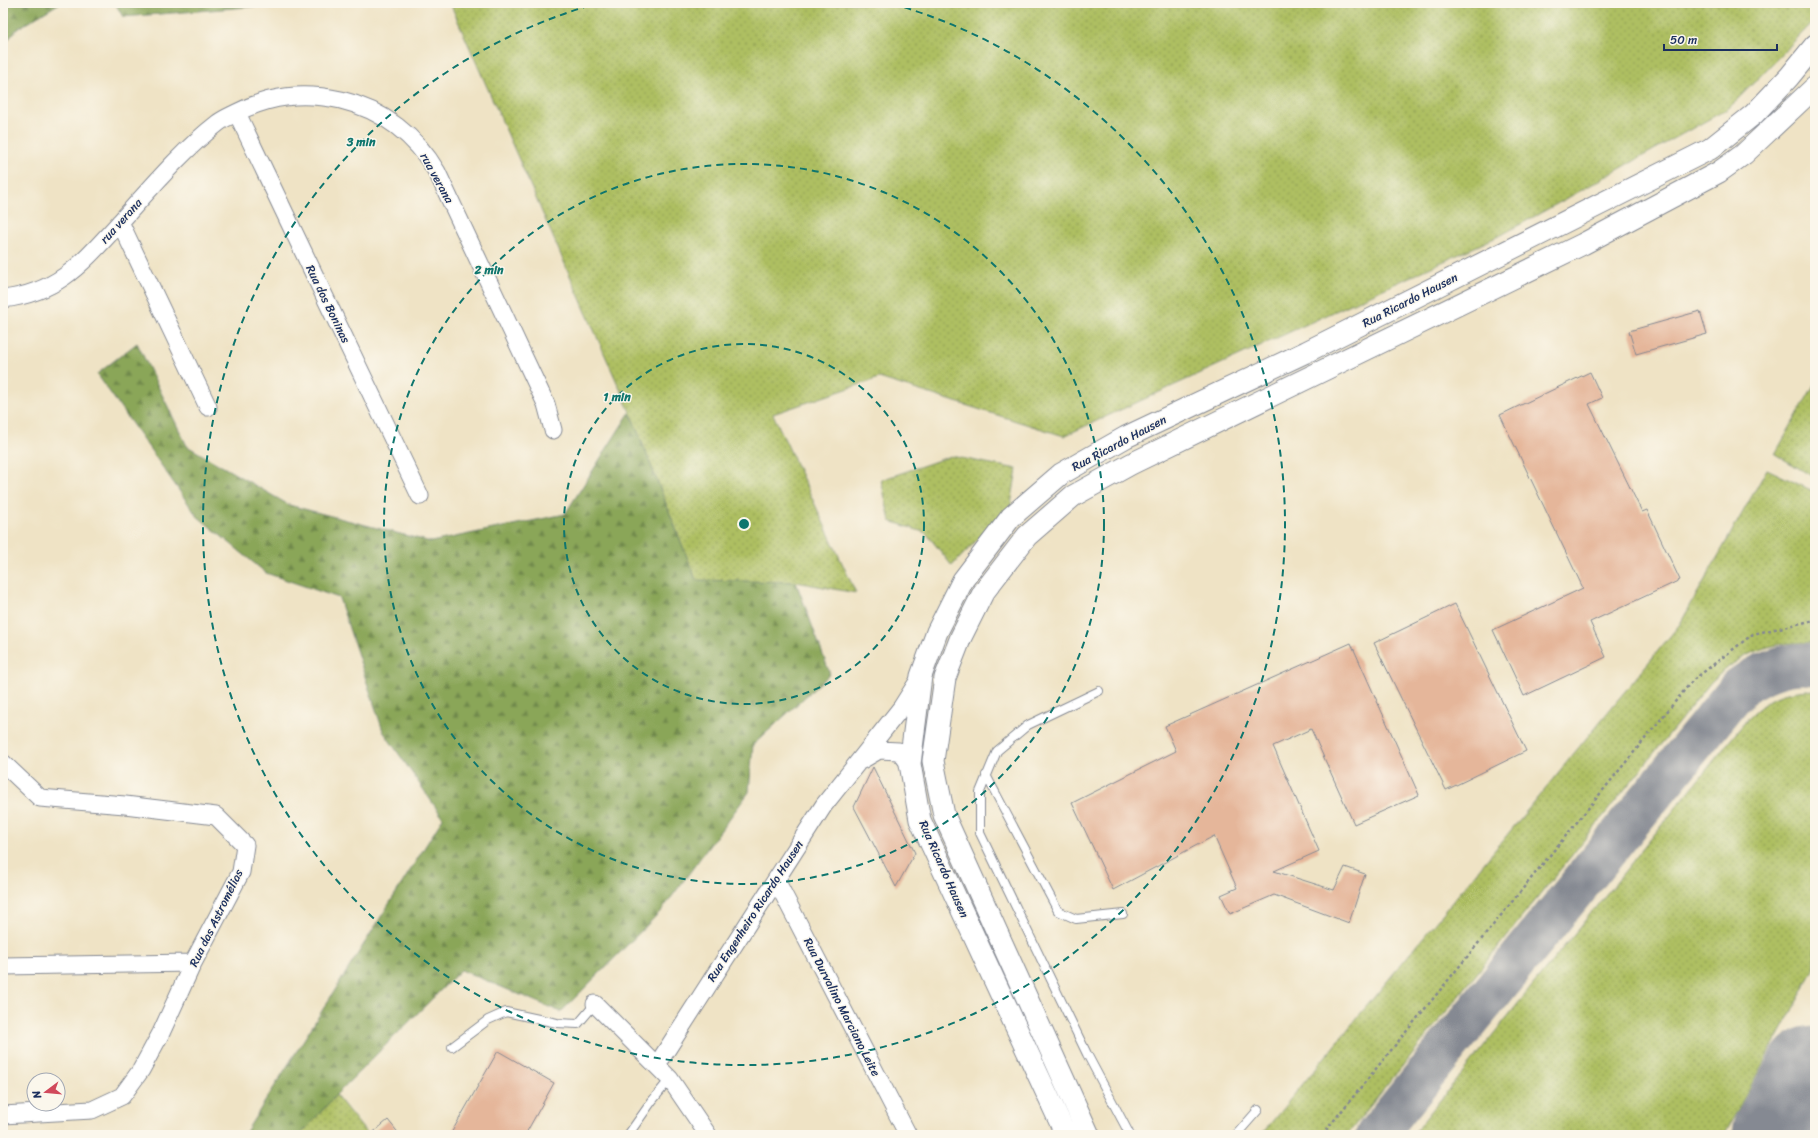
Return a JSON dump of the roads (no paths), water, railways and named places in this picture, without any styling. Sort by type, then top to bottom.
[{"type":"street","name":"Rua Ricardo Hausen","points":[[1066,1135],[920,820],[910,764],[921,676],[937,632],[963,580],[1011,517],[1061,474],[1126,437],[1313,348],[1710,149],[1754,114],[1789,78],[1815,45]]},
{"type":"street","name":"Rua Ricardo Hausen","points":[[1089,1135],[944,815],[939,792],[933,761],[944,678],[961,637],[983,593],[1027,536],[1073,496],[1131,464],[1583,244],[1719,172],[1744,154],[1815,87]]},
{"type":"street","name":"rua verana","points":[[3,299],[37,291],[51,286],[64,278],[96,249],[156,181],[219,122],[254,104],[296,96],[321,96],[356,104],[374,111],[394,123],[427,155],[437,172],[546,404],[553,430]]},
{"type":"street","name":"Rua dos Boninas","points":[[237,113],[420,496]]},
{"type":"street","points":[[120,222],[208,407]]},
{"type":"street","name":"Rua Engenheiro Ricardo Hausen","points":[[657,1065],[824,805],[901,708],[921,676]]},
{"type":"street","name":"Rua Engenheiro Ricardo Hausen","points":[[859,762],[880,750],[899,751],[910,764]]},
{"type":"street","name":"Rua das Astromélias","points":[[3,764],[40,798],[124,805],[216,816],[245,845],[241,872],[193,964],[161,1034],[141,1070],[122,1096],[92,1110],[3,1115]]},
{"type":"street","name":"Rua Durvalino Marciano Leite","points":[[776,880],[908,1135]]},
{"type":"street","points":[[3,957],[34,966]]},
{"type":"street","points":[[3,966],[193,964]]},
{"type":"street","points":[[595,1004],[670,1079],[708,1135]]},
{"type":"lane","points":[[1099,692],[1028,725],[997,752],[980,792],[980,833],[1087,1054],[1130,1135]]},
{"type":"lane","points":[[986,775],[1058,911],[1076,919],[1124,914]]},
{"type":"lane","points":[[452,1047],[488,1020],[506,1012],[557,1023],[578,1024],[595,1004]]},
{"type":"lane","points":[[628,1135],[670,1079]]},
{"type":"lane","points":[[1236,1135],[1258,1110]]}]
